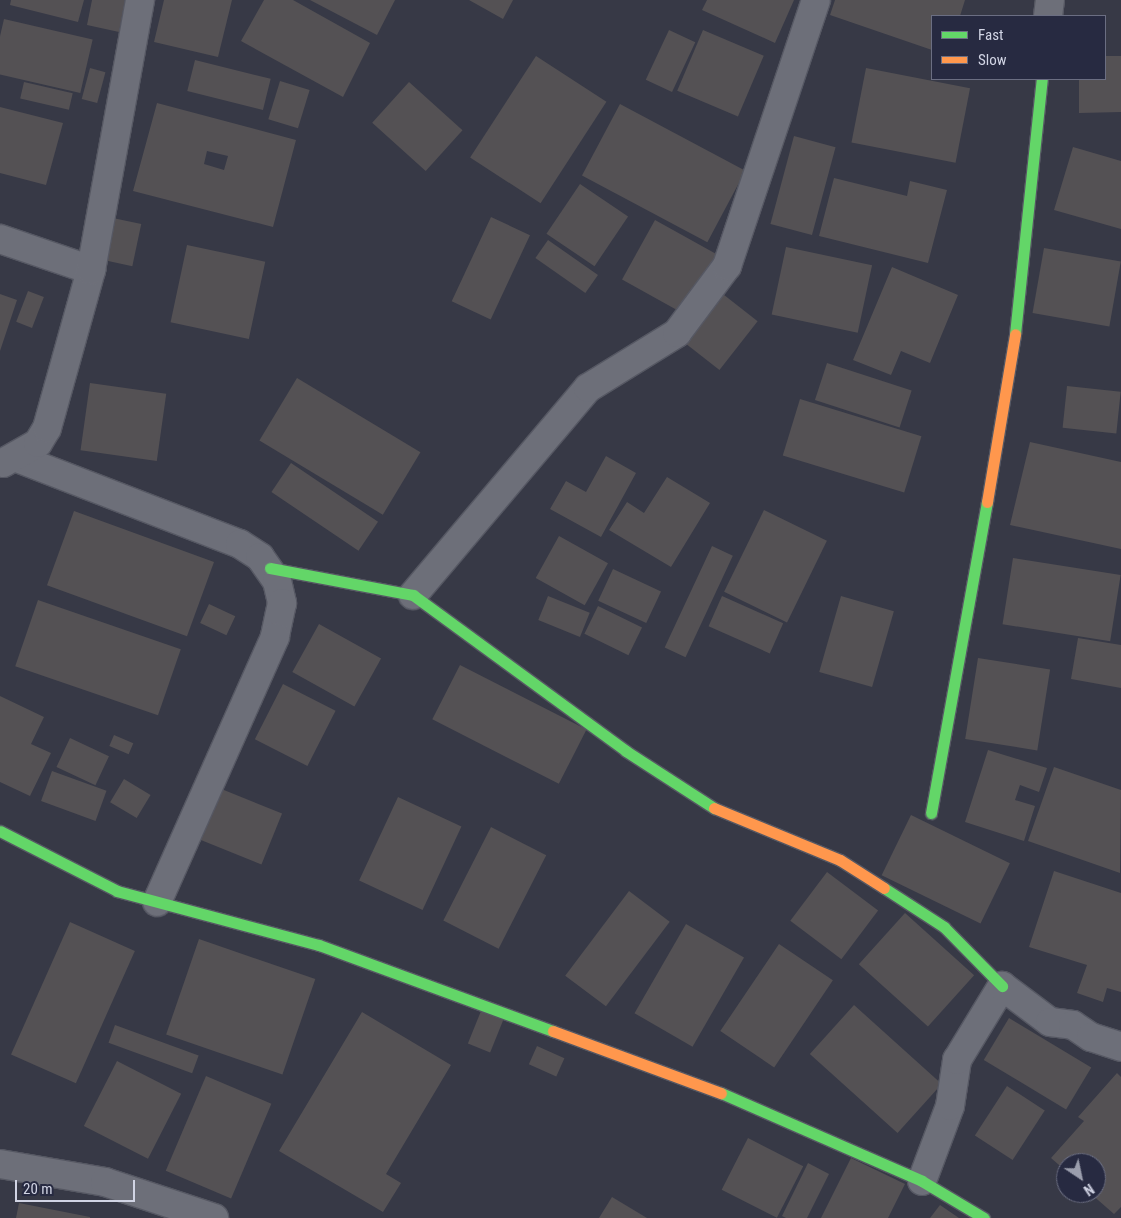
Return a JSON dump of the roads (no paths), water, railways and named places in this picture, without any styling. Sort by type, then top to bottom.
[{"type":"street","points":[[8,461],[38,443],[47,428],[91,270],[140,0]]},
{"type":"street","points":[[413,595],[588,388],[677,333],[727,266],[816,0]]},
{"type":"street","points":[[1048,15],[1050,0]]},
{"type":"street","points":[[931,813],[1012,360],[1042,80]]},
{"type":"street","points":[[0,238],[91,270]]},
{"type":"street","points":[[8,461],[240,544],[270,568],[413,595],[626,751],[716,809],[840,860],[944,927],[1002,986],[1050,1022],[1073,1025],[1091,1037],[1121,1046]]},
{"type":"street","points":[[157,902],[275,637],[282,603],[270,568]]},
{"type":"street","points":[[0,831],[117,891],[319,945],[546,1026],[715,1090],[922,1181],[984,1218]]},
{"type":"street","points":[[922,1181],[950,1106],[956,1060],[1002,986]]},
{"type":"street","points":[[0,1164],[106,1182],[214,1218]]}]
